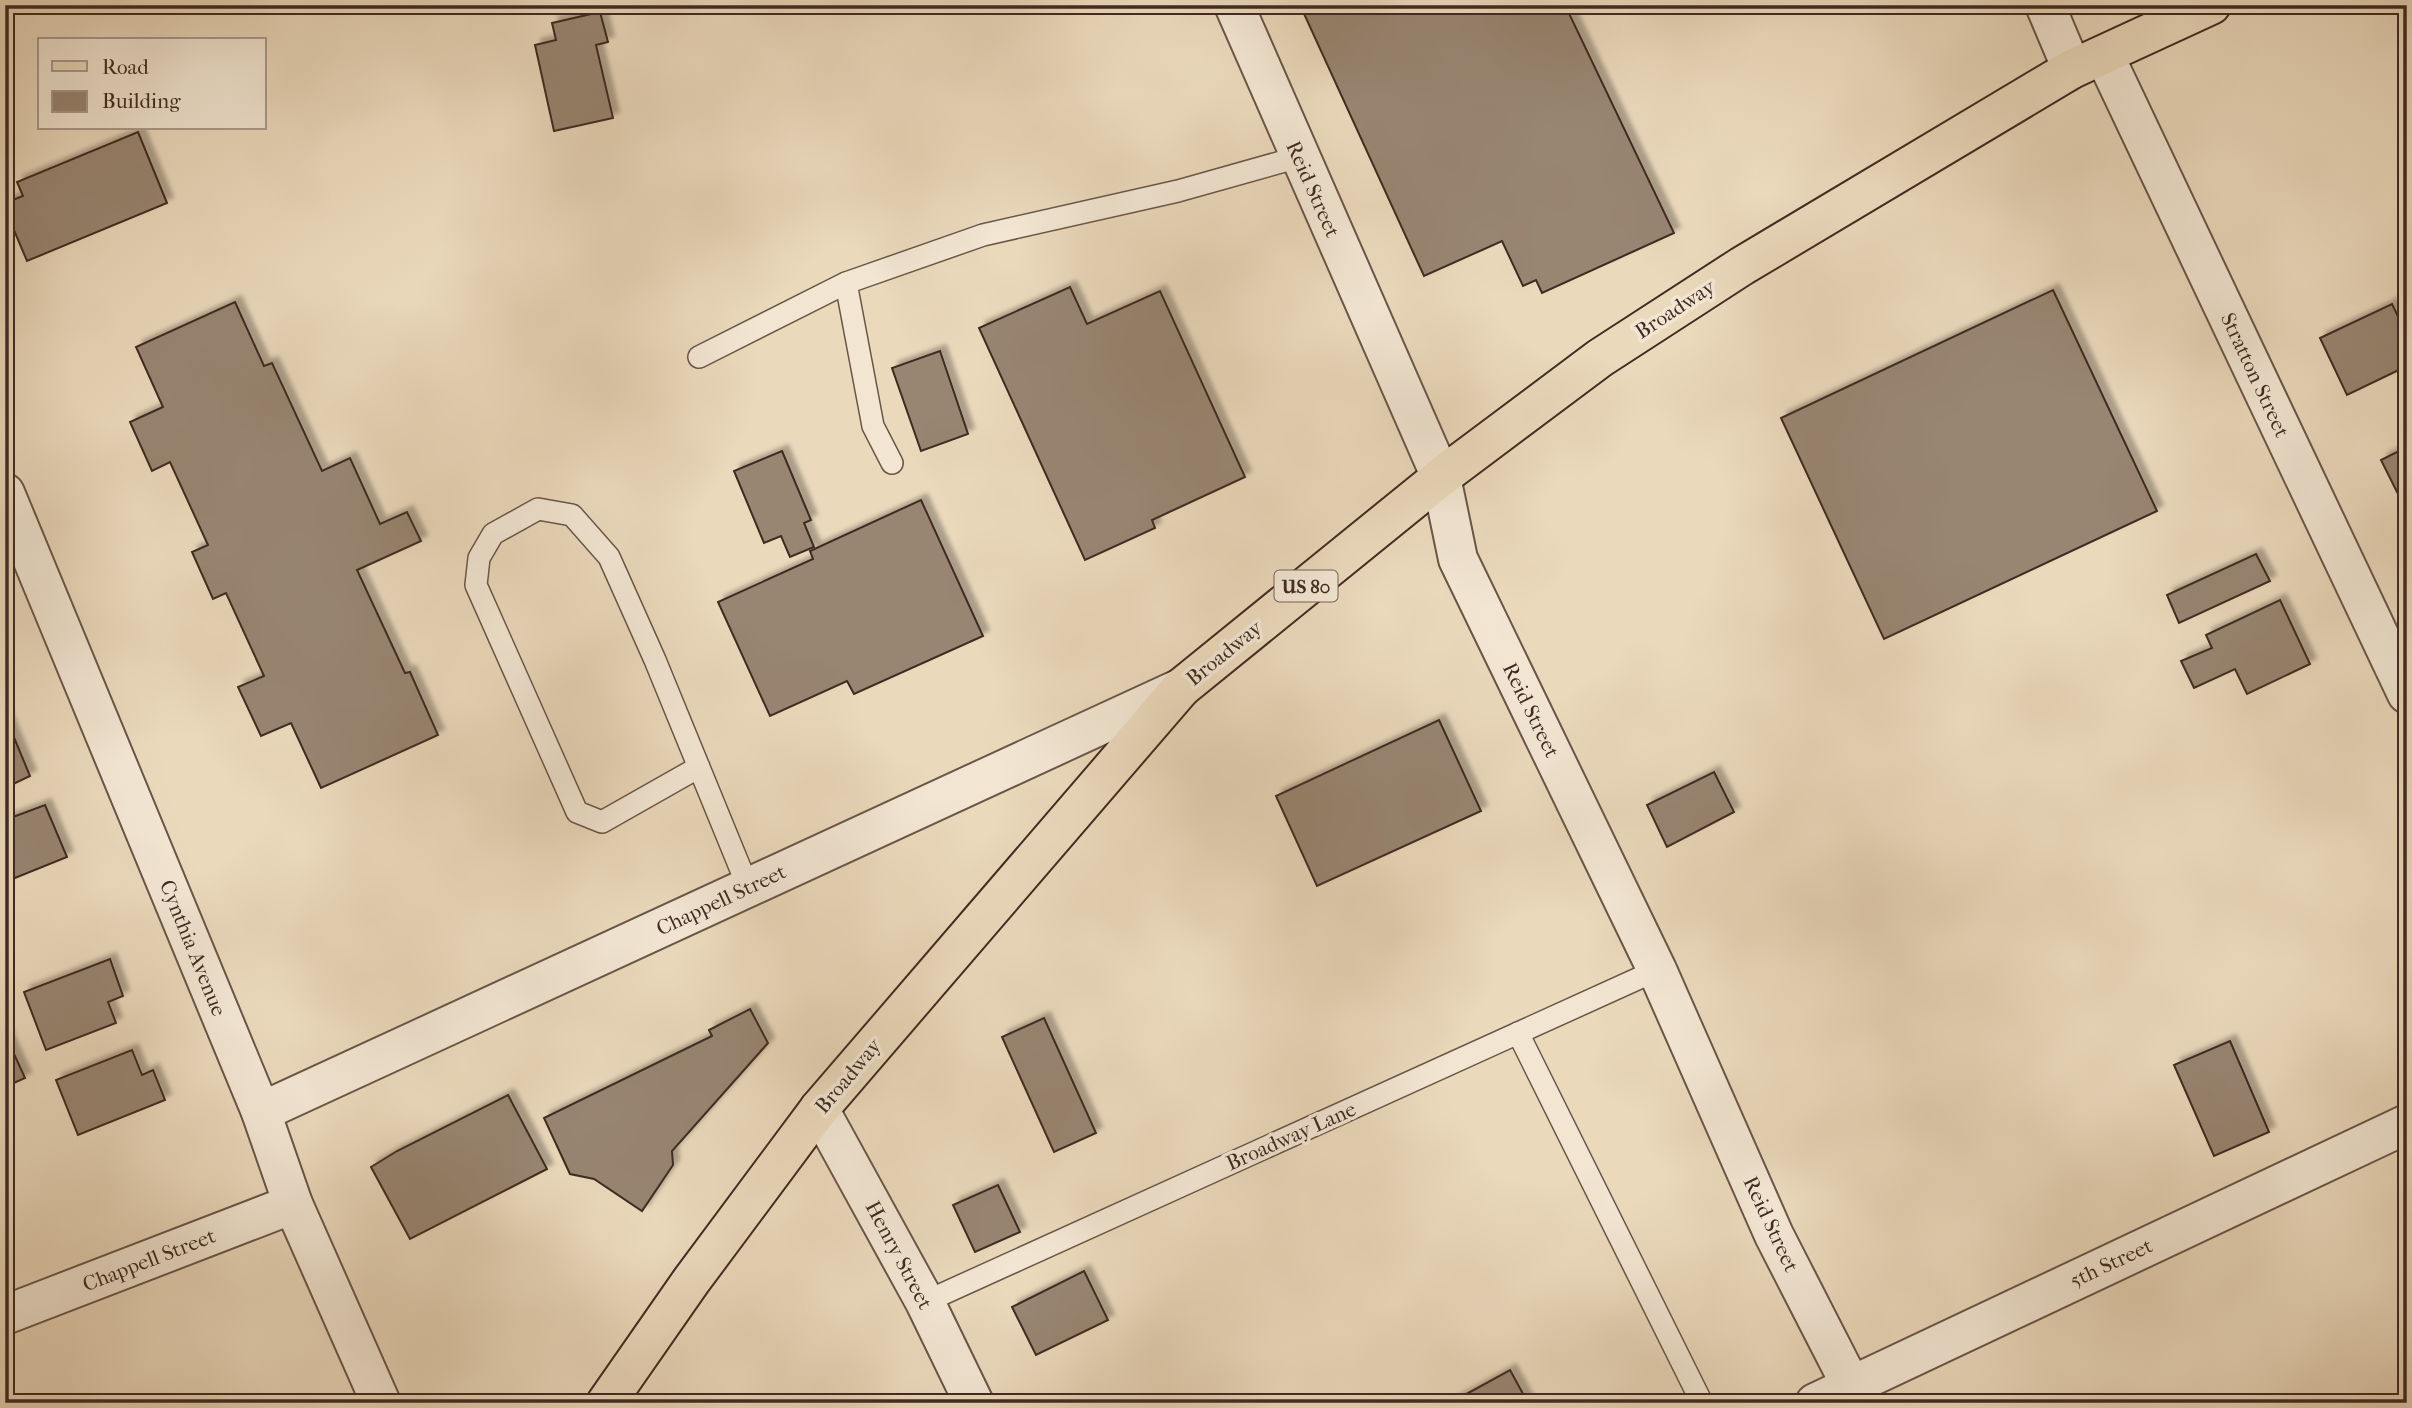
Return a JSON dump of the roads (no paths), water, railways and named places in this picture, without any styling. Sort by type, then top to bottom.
[{"type":"main road","name":"Broadway","points":[[606,1403],[691,1281],[819,1109],[1181,688],[1441,477],[1600,358],[1742,266],[2088,62],[2211,5]]},
{"type":"street","name":"Reid Street","points":[[1234,5],[1441,477],[1458,559],[1657,970],[1774,1235],[1856,1394]]},
{"type":"street","name":"Stratton Street","points":[[2045,5],[2088,62],[2407,694]]},
{"type":"street","name":"Cynthia Avenue","points":[[5,493],[261,1112],[293,1204],[381,1403]]},
{"type":"street","name":"Chappell Street","points":[[261,1112],[1181,688]]},
{"type":"street","name":"Henry Street","points":[[819,1109],[925,1302],[974,1403]]},
{"type":"street","name":"5th Street","points":[[1815,1403],[1856,1394],[2407,1124]]},
{"type":"street","name":"Chappell Street","points":[[5,1315],[293,1204]]},
{"type":"lane","points":[[699,357],[846,283],[983,235],[1178,191],[1299,157]]},
{"type":"lane","points":[[846,283],[873,426],[891,463]]},
{"type":"lane","points":[[699,767],[602,822],[577,812],[476,585],[479,558],[494,534],[538,509],[572,515],[608,557],[655,660],[699,767],[748,887]]},
{"type":"lane","name":"Broadway Lane","points":[[925,1302],[1657,970]]},
{"type":"lane","points":[[1518,1033],[1702,1403]]}]
